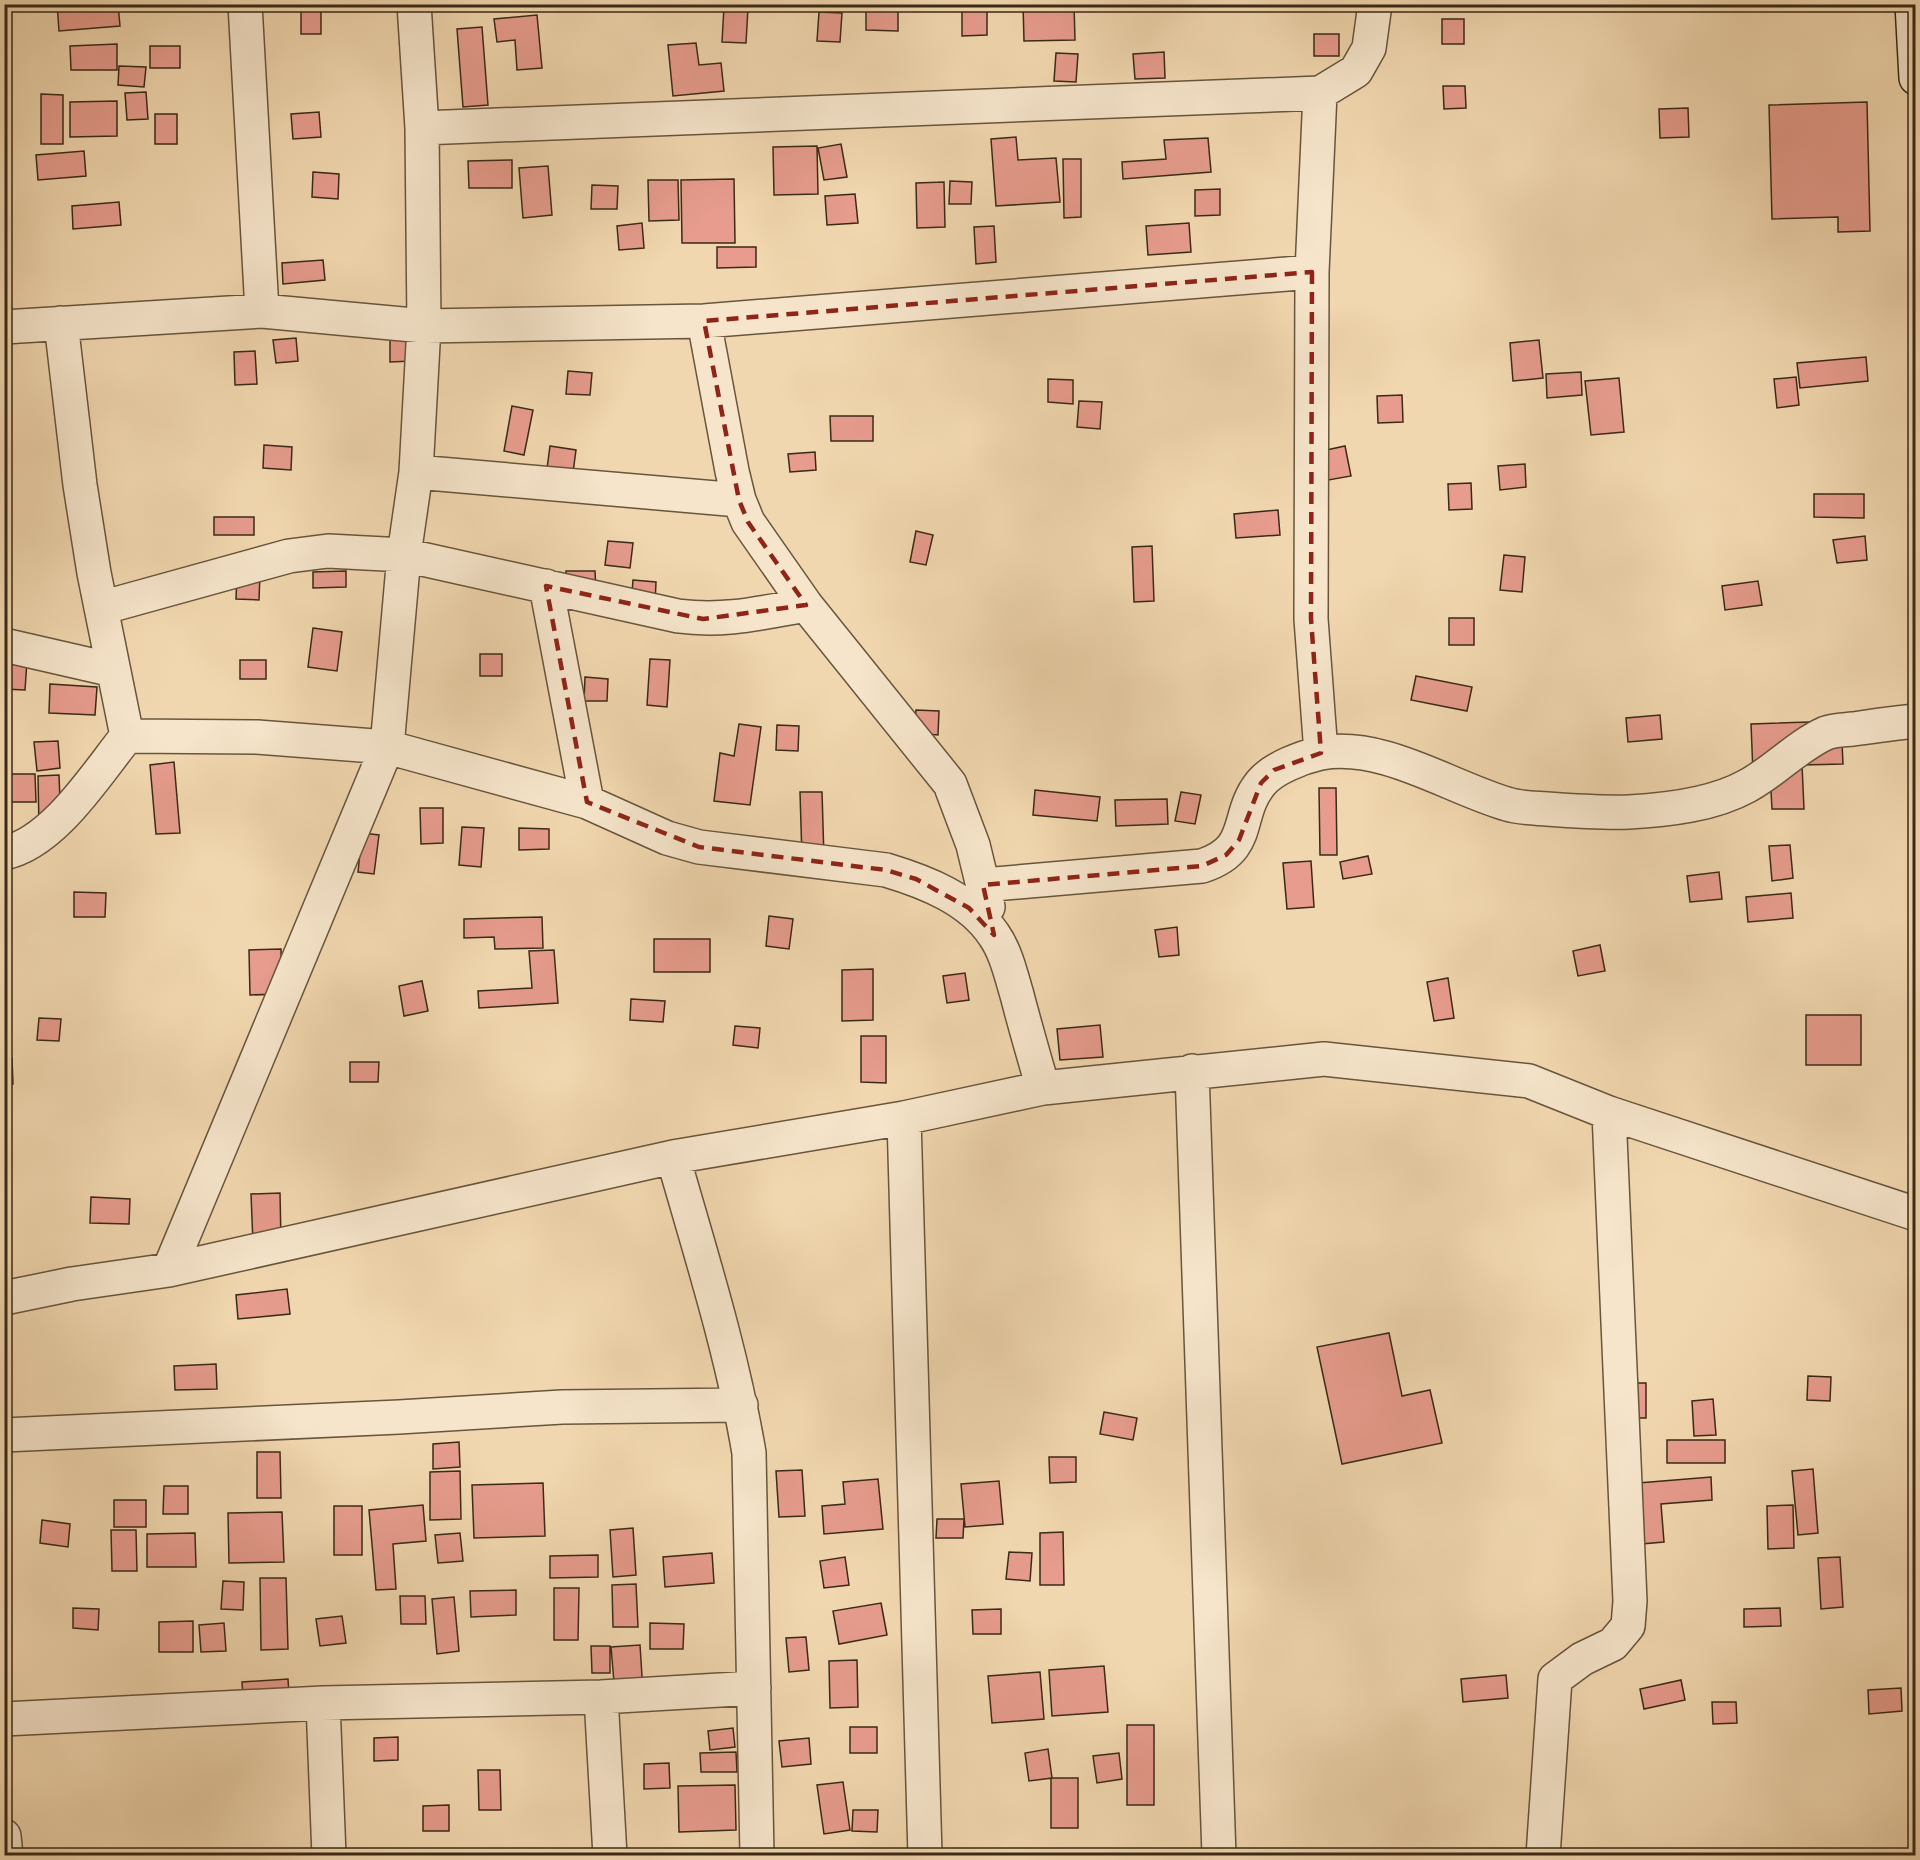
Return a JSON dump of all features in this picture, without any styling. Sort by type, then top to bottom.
[{"type":"street","points":[[245,4],[261,311]]},
{"type":"street","points":[[169,1270],[387,747],[404,555],[416,472],[424,326],[422,128],[414,4]]},
{"type":"street","points":[[422,128],[1320,93],[1356,71],[1369,48],[1375,4]]},
{"type":"street","points":[[1912,4],[1916,78]]},
{"type":"street","points":[[1320,93],[1312,272],[1311,619],[1321,753]]},
{"type":"street","points":[[4,327],[261,311],[424,326],[704,321],[1312,272]]},
{"type":"street","points":[[704,321],[739,500],[748,522],[806,605],[950,784],[974,845],[994,935],[1007,963],[1043,1088]]},
{"type":"street","points":[[61,323],[80,486],[101,608],[127,736]]},
{"type":"street","points":[[416,472],[739,500]]},
{"type":"street","points":[[101,608],[306,552],[328,551],[404,555],[678,616],[703,619],[726,619],[806,605]]},
{"type":"street","points":[[546,586],[586,802]]},
{"type":"street","points":[[4,645],[113,670]]},
{"type":"street","points":[[983,885],[1202,866],[1215,862],[1226,855],[1239,840],[1251,800],[1261,783],[1275,770],[1321,753],[1349,752],[1390,759],[1509,805],[1582,812],[1629,812],[1677,807],[1720,798],[1747,786],[1828,732],[1916,720]]},
{"type":"street","points":[[127,736],[257,736],[387,747],[586,802],[667,838],[699,847],[886,870],[916,879],[942,891],[969,908],[994,935]]},
{"type":"street","points":[[4,853],[45,834],[62,817],[127,736]]},
{"type":"street","points":[[4,1298],[72,1284],[169,1270],[673,1157],[904,1118],[1043,1088],[1324,1059],[1529,1081],[1609,1113],[1916,1214]]},
{"type":"street","points":[[1192,1071],[1219,1856]]},
{"type":"street","points":[[1543,1856],[1555,1679],[1581,1659],[1613,1644],[1628,1626],[1630,1601],[1609,1113]]},
{"type":"street","points":[[904,1118],[925,1856]]},
{"type":"street","points":[[673,1157],[727,1347],[741,1405],[749,1453],[757,1856]]},
{"type":"street","points":[[4,1435],[562,1407],[741,1405]]},
{"type":"street","points":[[4,1719],[322,1703],[602,1697],[754,1688]]},
{"type":"street","points":[[602,1697],[610,1856]]},
{"type":"street","points":[[322,1703],[329,1856]]},
{"type":"street","points":[[4,1836],[6,1856]]},
{"type":"highlighted area","points":[[1312,272],[1311,619],[1321,753],[1274,770],[1261,783],[1239,840],[1226,855],[1202,866],[983,885],[994,935],[969,908],[916,879],[886,870],[699,847],[587,802],[546,586],[703,619],[806,605],[748,522],[739,500],[704,321]]},
{"type":"building","points":[[57,4],[118,4],[120,26],[59,31]]},
{"type":"building","points":[[866,4],[898,4],[898,31],[866,30]]},
{"type":"building","points":[[987,4],[1009,4],[1009,6],[987,7]]},
{"type":"building","points":[[1023,4],[1074,4],[1075,40],[1024,41]]},
{"type":"building","points":[[1204,4],[1229,4],[1229,10],[1204,11]]},
{"type":"building","points":[[724,7],[748,8],[746,43],[722,42]]},
{"type":"building","points":[[301,11],[321,11],[321,34],[301,34]]},
{"type":"building","points":[[962,11],[987,11],[987,35],[962,36]]},
{"type":"building","points":[[819,12],[842,13],[840,42],[817,41]]},
{"type":"building","points":[[537,15],[542,68],[517,70],[515,40],[497,42],[494,19]]},
{"type":"building","points":[[1442,19],[1464,19],[1464,44],[1442,44]]},
{"type":"building","points":[[482,27],[488,105],[463,107],[457,29]]},
{"type":"building","points":[[1314,34],[1339,34],[1339,56],[1314,56]]},
{"type":"building","points":[[696,43],[699,65],[721,63],[724,91],[673,96],[668,45]]},
{"type":"building","points":[[117,44],[117,70],[71,70],[70,46]]},
{"type":"building","points":[[150,46],[180,46],[180,68],[150,68]]},
{"type":"building","points":[[1164,52],[1165,78],[1135,79],[1133,54]]},
{"type":"building","points":[[1056,53],[1078,54],[1076,82],[1054,81]]},
{"type":"building","points":[[119,66],[146,67],[144,87],[118,85]]},
{"type":"building","points":[[1443,86],[1465,86],[1466,108],[1444,109]]},
{"type":"building","points":[[146,92],[148,119],[127,120],[125,93]]},
{"type":"building","points":[[41,94],[63,95],[63,144],[41,144]]},
{"type":"building","points":[[117,101],[117,136],[70,137],[70,102]]},
{"type":"building","points":[[1867,102],[1870,231],[1838,232],[1838,217],[1772,219],[1769,105]]},
{"type":"building","points":[[1688,108],[1689,137],[1660,138],[1659,109]]},
{"type":"building","points":[[319,112],[321,137],[293,139],[291,114]]},
{"type":"building","points":[[155,114],[177,114],[177,144],[155,144]]},
{"type":"building","points":[[1016,137],[1018,160],[1056,158],[1060,202],[996,206],[991,139]]},
{"type":"building","points":[[1208,138],[1211,172],[1123,179],[1122,162],[1166,159],[1164,140]]},
{"type":"building","points":[[841,144],[847,177],[824,180],[818,148]]},
{"type":"building","points":[[817,146],[818,194],[774,195],[773,147]]},
{"type":"building","points":[[84,151],[86,176],[38,180],[36,155]]},
{"type":"building","points":[[1063,159],[1081,159],[1081,217],[1064,218]]},
{"type":"building","points":[[512,160],[512,188],[469,188],[468,161]]},
{"type":"building","points":[[548,166],[552,215],[523,218],[519,168]]},
{"type":"building","points":[[313,172],[339,174],[338,199],[312,197]]},
{"type":"building","points":[[734,179],[735,243],[682,243],[681,180]]},
{"type":"building","points":[[648,180],[678,180],[679,220],[649,221]]},
{"type":"building","points":[[950,181],[972,182],[971,204],[949,204]]},
{"type":"building","points":[[944,182],[945,227],[917,228],[916,183]]},
{"type":"building","points":[[592,185],[618,186],[617,209],[591,209]]},
{"type":"building","points":[[1220,189],[1220,215],[1195,216],[1195,190]]},
{"type":"building","points":[[855,194],[858,223],[827,225],[825,196]]},
{"type":"building","points":[[119,202],[121,225],[73,229],[72,206]]},
{"type":"building","points":[[642,223],[644,248],[619,250],[617,226]]},
{"type":"building","points":[[1189,223],[1191,252],[1148,255],[1146,226]]},
{"type":"building","points":[[994,226],[996,262],[976,264],[974,227]]},
{"type":"building","points":[[717,247],[756,247],[756,267],[717,268]]},
{"type":"building","points":[[323,260],[325,280],[283,284],[282,263]]},
{"type":"building","points":[[412,321],[412,361],[390,362],[390,322]]},
{"type":"building","points":[[296,338],[298,361],[276,363],[273,340]]},
{"type":"building","points":[[1539,340],[1543,378],[1513,381],[1510,343]]},
{"type":"building","points":[[255,351],[257,384],[235,385],[234,352]]},
{"type":"building","points":[[1866,357],[1868,381],[1800,388],[1797,363]]},
{"type":"building","points":[[568,371],[592,373],[590,395],[566,394]]},
{"type":"building","points":[[1581,372],[1582,395],[1547,398],[1546,374]]},
{"type":"building","points":[[1796,377],[1799,405],[1777,408],[1774,379]]},
{"type":"building","points":[[1619,378],[1624,432],[1591,435],[1585,381]]},
{"type":"building","points":[[1048,379],[1073,380],[1073,404],[1048,402]]},
{"type":"building","points":[[1402,395],[1403,422],[1378,423],[1377,396]]},
{"type":"building","points":[[1079,401],[1102,402],[1100,429],[1077,427]]},
{"type":"building","points":[[512,406],[533,410],[524,455],[504,451]]},
{"type":"building","points":[[830,416],[873,416],[873,441],[831,441]]},
{"type":"building","points":[[264,445],[292,447],[291,470],[263,468]]},
{"type":"building","points":[[550,446],[576,450],[572,480],[546,476]]},
{"type":"building","points":[[1345,446],[1351,476],[1323,481],[1317,452]]},
{"type":"building","points":[[815,452],[816,470],[790,472],[788,454]]},
{"type":"building","points":[[1525,464],[1526,487],[1500,490],[1498,466]]},
{"type":"building","points":[[1471,483],[1472,509],[1449,510],[1448,484]]},
{"type":"building","points":[[1814,494],[1864,494],[1864,518],[1814,517]]},
{"type":"building","points":[[1278,510],[1280,535],[1236,538],[1234,514]]},
{"type":"building","points":[[214,517],[254,517],[254,535],[214,535]]},
{"type":"building","points":[[916,531],[933,535],[926,565],[910,562]]},
{"type":"building","points":[[1865,536],[1867,560],[1837,563],[1833,540]]},
{"type":"building","points":[[608,541],[633,543],[630,568],[605,565]]},
{"type":"building","points":[[1152,546],[1154,601],[1134,602],[1132,547]]},
{"type":"building","points":[[1504,555],[1525,557],[1522,592],[1500,590]]},
{"type":"building","points":[[346,571],[346,587],[313,588],[313,572]]},
{"type":"building","points":[[566,571],[595,571],[596,591],[566,591]]},
{"type":"building","points":[[237,572],[260,574],[259,600],[236,599]]},
{"type":"building","points":[[633,580],[656,582],[655,604],[631,604]]},
{"type":"building","points":[[1758,581],[1762,605],[1725,610],[1722,586]]},
{"type":"building","points":[[1449,618],[1474,618],[1474,645],[1449,645]]},
{"type":"building","points":[[313,628],[342,632],[337,671],[308,667]]},
{"type":"building","points":[[480,654],[502,654],[502,676],[480,676]]},
{"type":"building","points":[[650,659],[670,660],[667,707],[647,705]]},
{"type":"building","points":[[4,660],[27,661],[25,690],[4,689]]},
{"type":"building","points":[[240,660],[266,660],[266,679],[240,679]]},
{"type":"building","points":[[1416,676],[1472,687],[1467,711],[1411,700]]},
{"type":"building","points":[[585,677],[608,679],[607,701],[584,701]]},
{"type":"building","points":[[50,684],[97,687],[95,715],[49,713]]},
{"type":"building","points":[[916,710],[939,711],[938,735],[914,733]]},
{"type":"building","points":[[1660,715],[1662,739],[1628,742],[1626,718]]},
{"type":"building","points":[[1841,721],[1843,764],[1802,765],[1804,809],[1772,809],[1770,773],[1753,773],[1751,724]]},
{"type":"building","points":[[739,724],[761,727],[750,805],[714,801],[720,753],[734,756]]},
{"type":"building","points":[[777,725],[799,726],[798,751],[776,750]]},
{"type":"building","points":[[58,741],[60,768],[37,771],[34,742]]},
{"type":"building","points":[[174,762],[180,833],[156,834],[150,765]]},
{"type":"building","points":[[4,774],[35,774],[36,802],[4,802]]},
{"type":"building","points":[[59,775],[61,827],[39,827],[38,776]]},
{"type":"building","points":[[1319,788],[1336,788],[1337,855],[1320,855]]},
{"type":"building","points":[[1035,790],[1100,797],[1097,821],[1033,815]]},
{"type":"building","points":[[800,792],[822,792],[824,858],[802,859]]},
{"type":"building","points":[[1181,792],[1201,795],[1195,824],[1175,821]]},
{"type":"building","points":[[1167,799],[1168,824],[1116,826],[1115,800]]},
{"type":"building","points":[[420,808],[443,808],[443,843],[421,844]]},
{"type":"building","points":[[462,827],[484,828],[481,867],[459,865]]},
{"type":"building","points":[[519,828],[549,829],[549,849],[519,850]]},
{"type":"building","points":[[362,833],[379,835],[374,874],[358,872]]},
{"type":"building","points":[[1790,845],[1793,878],[1772,881],[1769,846]]},
{"type":"building","points":[[1368,856],[1372,874],[1343,879],[1340,862]]},
{"type":"building","points":[[1311,861],[1314,907],[1287,909],[1283,863]]},
{"type":"building","points":[[1719,872],[1722,899],[1690,902],[1687,876]]},
{"type":"building","points":[[74,892],[106,893],[105,917],[74,917]]},
{"type":"building","points":[[1791,893],[1793,918],[1748,922],[1746,897]]},
{"type":"building","points":[[769,916],[793,919],[789,949],[766,946]]},
{"type":"building","points":[[542,917],[543,948],[495,949],[494,937],[464,938],[464,919]]},
{"type":"building","points":[[1177,927],[1179,955],[1159,957],[1155,930]]},
{"type":"building","points":[[654,939],[710,939],[710,972],[654,972]]},
{"type":"building","points":[[1600,945],[1605,971],[1578,976],[1573,951]]},
{"type":"building","points":[[281,949],[282,994],[250,995],[249,950]]},
{"type":"building","points":[[554,950],[558,1003],[479,1008],[478,991],[532,988],[529,951]]},
{"type":"building","points":[[873,969],[873,1020],[842,1021],[842,970]]},
{"type":"building","points":[[965,973],[969,1000],[947,1003],[943,976]]},
{"type":"building","points":[[1448,978],[1454,1018],[1434,1021],[1427,982]]},
{"type":"building","points":[[422,981],[428,1011],[404,1016],[399,986]]},
{"type":"building","points":[[631,999],[665,1001],[663,1022],[630,1020]]},
{"type":"building","points":[[4,1005],[11,1005],[11,1032],[4,1032]]},
{"type":"building","points":[[1806,1015],[1861,1015],[1861,1065],[1806,1065]]},
{"type":"building","points":[[39,1018],[61,1019],[59,1041],[37,1040]]},
{"type":"building","points":[[1100,1025],[1103,1057],[1060,1060],[1057,1029]]},
{"type":"building","points":[[735,1026],[760,1028],[758,1048],[733,1045]]},
{"type":"building","points":[[861,1036],[886,1036],[886,1083],[861,1082]]},
{"type":"building","points":[[4,1058],[12,1058],[13,1084],[4,1084]]},
{"type":"building","points":[[350,1062],[379,1062],[378,1082],[350,1082]]},
{"type":"building","points":[[280,1193],[281,1242],[253,1243],[251,1194]]},
{"type":"building","points":[[91,1197],[130,1199],[129,1224],[90,1223]]},
{"type":"building","points":[[287,1289],[290,1314],[238,1319],[236,1295]]},
{"type":"building","points":[[1389,1333],[1402,1396],[1430,1390],[1442,1443],[1342,1464],[1317,1347]]},
{"type":"building","points":[[216,1364],[217,1389],[175,1390],[174,1366]]},
{"type":"building","points":[[1808,1376],[1831,1377],[1830,1401],[1807,1400]]},
{"type":"building","points":[[1619,1383],[1646,1383],[1646,1418],[1620,1418]]},
{"type":"building","points":[[1713,1399],[1716,1435],[1694,1436],[1692,1401]]},
{"type":"building","points":[[1104,1412],[1137,1418],[1133,1440],[1100,1434]]},
{"type":"building","points":[[1667,1440],[1725,1440],[1725,1463],[1667,1463]]},
{"type":"building","points":[[459,1442],[460,1467],[433,1469],[433,1444]]},
{"type":"building","points":[[257,1452],[280,1452],[281,1498],[257,1498]]},
{"type":"building","points":[[1049,1457],[1076,1457],[1076,1482],[1050,1483]]},
{"type":"building","points":[[1813,1469],[1818,1533],[1798,1535],[1792,1471]]},
{"type":"building","points":[[802,1470],[805,1516],[779,1517],[776,1471]]},
{"type":"building","points":[[460,1471],[461,1519],[430,1520],[430,1472]]},
{"type":"building","points":[[1711,1477],[1712,1500],[1661,1504],[1664,1542],[1630,1545],[1626,1484]]},
{"type":"building","points":[[878,1479],[883,1529],[824,1534],[822,1506],[845,1504],[843,1482]]},
{"type":"building","points":[[999,1481],[1003,1524],[965,1527],[961,1484]]},
{"type":"building","points":[[543,1483],[545,1536],[474,1538],[472,1485]]},
{"type":"building","points":[[164,1486],[188,1486],[188,1514],[163,1514]]},
{"type":"building","points":[[114,1500],[146,1500],[146,1527],[114,1527]]},
{"type":"building","points":[[423,1505],[426,1541],[393,1544],[396,1589],[376,1590],[369,1510]]},
{"type":"building","points":[[1793,1505],[1794,1548],[1768,1549],[1767,1506]]},
{"type":"building","points":[[334,1506],[362,1506],[362,1555],[334,1555]]},
{"type":"building","points":[[282,1512],[284,1562],[229,1563],[228,1513]]},
{"type":"building","points":[[937,1519],[964,1519],[963,1538],[936,1538]]},
{"type":"building","points":[[42,1520],[70,1524],[68,1547],[40,1543]]},
{"type":"building","points":[[633,1528],[636,1575],[613,1577],[610,1530]]},
{"type":"building","points":[[111,1530],[136,1530],[137,1571],[112,1571]]},
{"type":"building","points":[[1063,1532],[1064,1585],[1040,1585],[1040,1533]]},
{"type":"building","points":[[195,1533],[196,1567],[147,1567],[147,1534]]},
{"type":"building","points":[[460,1533],[463,1561],[438,1563],[435,1535]]},
{"type":"building","points":[[1009,1552],[1032,1553],[1030,1581],[1006,1579]]},
{"type":"building","points":[[712,1553],[714,1583],[665,1587],[663,1557]]},
{"type":"building","points":[[598,1555],[598,1577],[550,1578],[550,1556]]},
{"type":"building","points":[[845,1557],[849,1585],[824,1588],[820,1561]]},
{"type":"building","points":[[1840,1557],[1843,1607],[1821,1609],[1818,1558]]},
{"type":"building","points":[[260,1578],[286,1578],[288,1649],[261,1650]]},
{"type":"building","points":[[223,1581],[244,1582],[243,1610],[221,1609]]},
{"type":"building","points":[[636,1584],[638,1627],[613,1627],[612,1585]]},
{"type":"building","points":[[554,1588],[579,1588],[578,1640],[554,1640]]},
{"type":"building","points":[[516,1590],[516,1615],[471,1617],[470,1591]]},
{"type":"building","points":[[400,1596],[425,1596],[426,1624],[401,1624]]},
{"type":"building","points":[[454,1597],[459,1651],[437,1654],[432,1599]]},
{"type":"building","points":[[881,1603],[887,1635],[839,1644],[833,1611]]},
{"type":"building","points":[[73,1608],[99,1609],[98,1630],[73,1628]]},
{"type":"building","points":[[1780,1608],[1781,1626],[1744,1627],[1744,1609]]},
{"type":"building","points":[[1001,1609],[1001,1634],[973,1634],[972,1610]]},
{"type":"building","points":[[342,1616],[346,1643],[320,1646],[316,1619]]},
{"type":"building","points":[[193,1621],[193,1652],[159,1652],[159,1622]]},
{"type":"building","points":[[224,1623],[226,1651],[201,1652],[199,1625]]},
{"type":"building","points":[[650,1623],[684,1624],[683,1649],[650,1649]]},
{"type":"building","points":[[806,1637],[809,1670],[789,1672],[786,1638]]},
{"type":"building","points":[[640,1645],[643,1692],[615,1694],[611,1647]]},
{"type":"building","points":[[591,1646],[610,1646],[610,1673],[592,1673]]},
{"type":"building","points":[[857,1660],[858,1707],[830,1708],[829,1661]]},
{"type":"building","points":[[1104,1666],[1108,1712],[1052,1716],[1049,1670]]},
{"type":"building","points":[[1040,1672],[1044,1719],[992,1723],[988,1676]]},
{"type":"building","points":[[1506,1675],[1508,1698],[1463,1702],[1461,1679]]},
{"type":"building","points":[[288,1679],[290,1710],[244,1714],[242,1682]]},
{"type":"building","points":[[1681,1680],[1685,1700],[1644,1709],[1640,1689]]},
{"type":"building","points":[[1901,1688],[1902,1711],[1869,1714],[1868,1690]]},
{"type":"building","points":[[1712,1702],[1736,1702],[1737,1723],[1713,1724]]},
{"type":"building","points":[[1127,1725],[1154,1725],[1154,1805],[1127,1805]]},
{"type":"building","points":[[850,1727],[877,1727],[877,1753],[850,1753]]},
{"type":"building","points":[[733,1728],[735,1747],[710,1750],[708,1731]]},
{"type":"building","points":[[398,1737],[398,1760],[374,1761],[374,1738]]},
{"type":"building","points":[[809,1738],[811,1764],[782,1767],[779,1741]]},
{"type":"building","points":[[1048,1749],[1052,1778],[1029,1781],[1025,1753]]},
{"type":"building","points":[[736,1752],[737,1772],[701,1772],[700,1753]]},
{"type":"building","points":[[1119,1753],[1122,1779],[1097,1783],[1093,1756]]},
{"type":"building","points":[[669,1763],[670,1788],[644,1789],[644,1764]]},
{"type":"building","points":[[478,1770],[500,1770],[501,1810],[479,1810]]},
{"type":"building","points":[[1051,1778],[1078,1778],[1078,1828],[1051,1828]]},
{"type":"building","points":[[843,1782],[850,1830],[824,1834],[817,1785]]},
{"type":"building","points":[[735,1785],[736,1830],[679,1832],[678,1786]]},
{"type":"building","points":[[449,1805],[449,1831],[423,1831],[423,1806]]},
{"type":"building","points":[[853,1810],[878,1810],[877,1832],[852,1831]]}]
